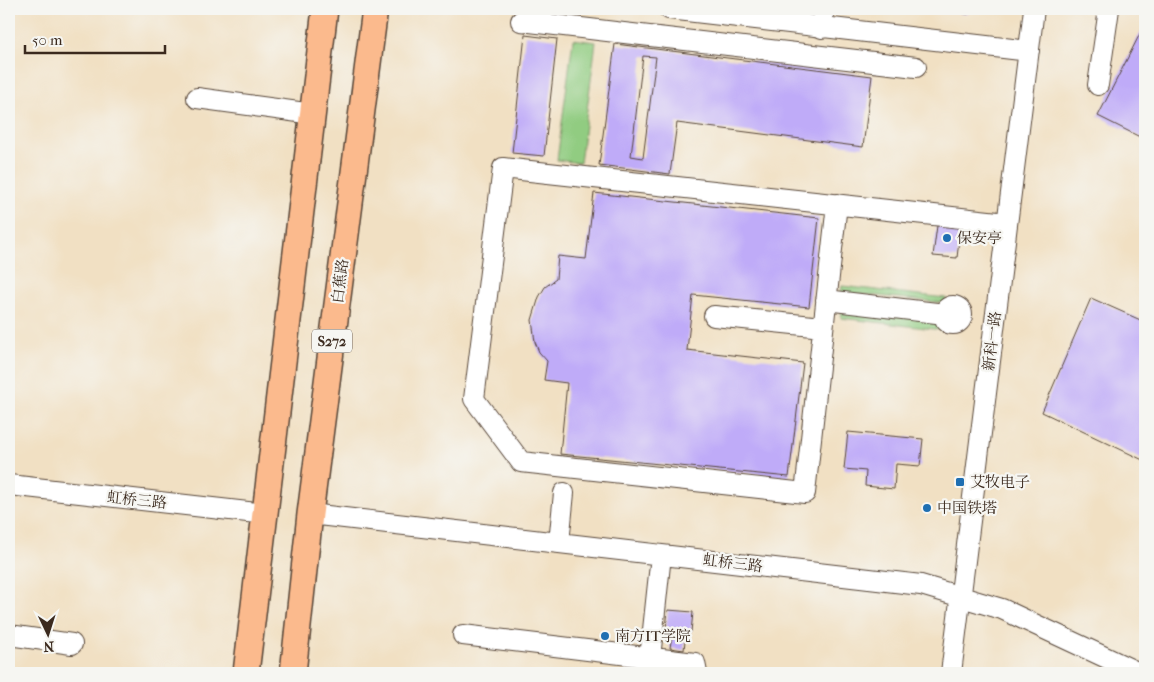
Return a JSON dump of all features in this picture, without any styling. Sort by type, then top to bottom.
[{"type":"main road","points":[[246,673],[325,9]]},
{"type":"main road","name":"白蕉路","points":[[293,673],[310,514],[374,9]]},
{"type":"street","points":[[669,9],[823,18],[1029,51]]},
{"type":"street","name":"新科一路","points":[[951,673],[1034,9]]},
{"type":"street","points":[[1098,85],[1109,9]]},
{"type":"street","points":[[520,21],[916,67]]},
{"type":"street","points":[[197,98],[312,114]]},
{"type":"street","points":[[836,204],[805,493],[566,479],[521,462],[474,399],[503,168],[836,204],[1007,223]]},
{"type":"street","points":[[826,300],[995,320]]},
{"type":"street","points":[[714,316],[823,327]]},
{"type":"street","points":[[559,543],[566,479]]},
{"type":"street","name":"虹桥三路","points":[[9,485],[265,514]]},
{"type":"street","name":"虹桥三路","points":[[310,514],[921,585],[1002,609],[1139,673]]},
{"type":"street","points":[[650,658],[661,555]]},
{"type":"street","points":[[9,635],[72,644]]},
{"type":"street","points":[[464,635],[696,663],[696,673]]},
{"type":"green space","points":[[573,39],[596,42],[580,163],[557,160]]},
{"type":"green space","points":[[842,286],[946,298],[945,303],[841,292]]},
{"type":"green space","points":[[842,309],[943,321],[942,330],[841,318]]},
{"type":"building","points":[[929,9],[969,9],[968,14]]},
{"type":"building","points":[[1145,24],[1145,136],[1144,139],[1098,116]]},
{"type":"building","points":[[525,35],[557,39],[544,156],[512,153]]},
{"type":"building","points":[[615,44],[872,76],[863,147],[677,123],[670,174],[599,165]],"holes":[[[643,56],[656,57],[643,158],[631,156]]]},
{"type":"building","points":[[594,193],[819,218],[809,307],[693,295],[687,350],[803,363],[789,477],[560,454],[567,383],[544,380],[547,361],[539,352],[535,342],[532,320],[539,297],[545,287],[556,279],[558,256],[586,259]]},
{"type":"building","name":"保安亭","points":[[938,218],[961,221],[957,258],[933,256]]},
{"type":"building","points":[[1091,298],[1145,322],[1145,461],[1042,412]]},
{"type":"building","points":[[848,432],[923,439],[920,466],[896,464],[894,489],[865,486],[866,471],[844,469]]},
{"type":"building","points":[[668,610],[693,612],[691,632],[686,631],[684,650],[670,648],[673,629],[666,628]]},
{"type":"place","name":"保安亭","points":[[947,238]]},
{"type":"place","name":"艾牧电子","points":[[960,482]]},
{"type":"place","name":"中国铁塔","points":[[927,508]]},
{"type":"place","name":"南方IT学院","points":[[605,636]]}]
